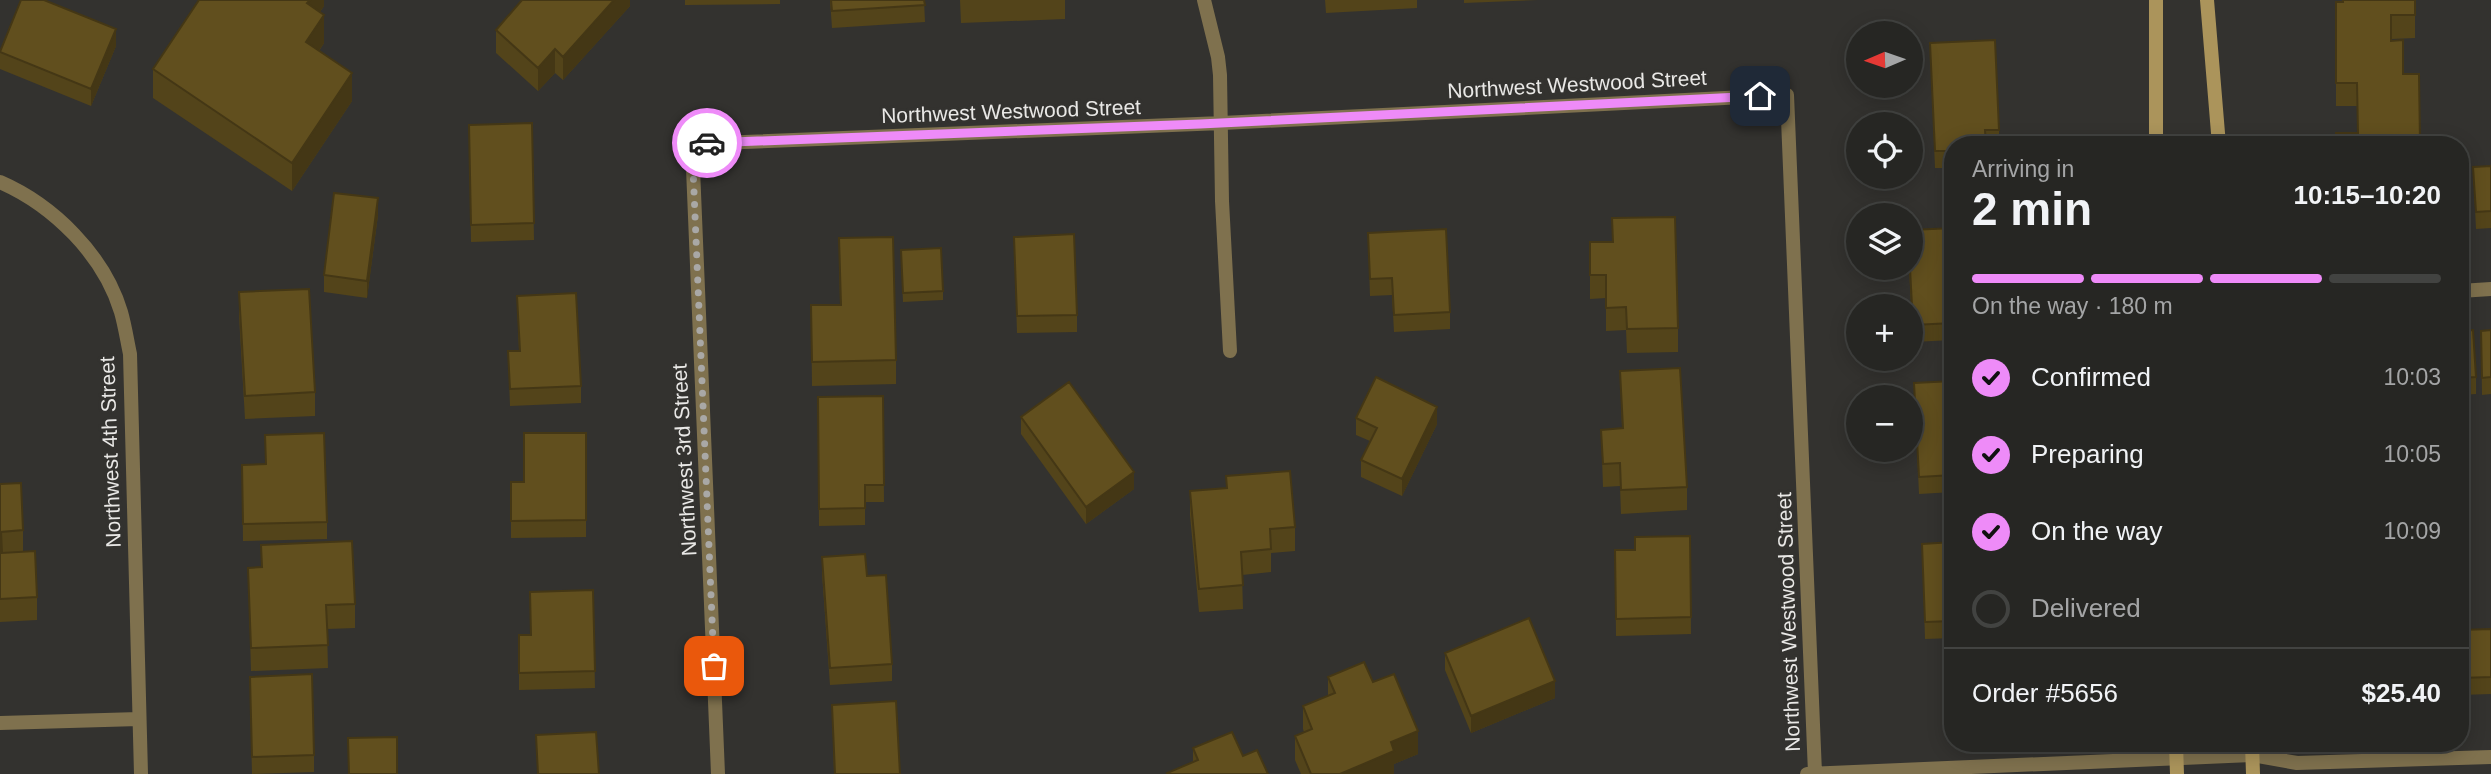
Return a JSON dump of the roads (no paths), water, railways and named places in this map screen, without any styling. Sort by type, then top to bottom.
[{"type":"main road","points":[[2156,136],[2157,0]]},
{"type":"main road","points":[[2207,0],[2218,136]]},
{"type":"main road","points":[[2177,752],[2178,774]]},
{"type":"main road","points":[[2252,752],[2253,774]]},
{"type":"street","points":[[1204,0],[1218,57],[1230,351]]},
{"type":"street","name":"Northwest Westwood Street","points":[[692,144],[1222,123],[1787,95],[1815,774]]},
{"type":"street","name":"Northwest 3rd Street","points":[[692,144],[719,774]]},
{"type":"street","name":"Northwest 4th Street","points":[[0,182],[23,192],[60,218],[102,270],[121,310],[130,354],[141,774]]},
{"type":"street","points":[[2469,290],[2491,289]]},
{"type":"street","points":[[0,723],[139,719]]},
{"type":"street","points":[[1807,774],[2161,752]]},
{"type":"street","points":[[2261,752],[2297,764],[2491,757]]}]
